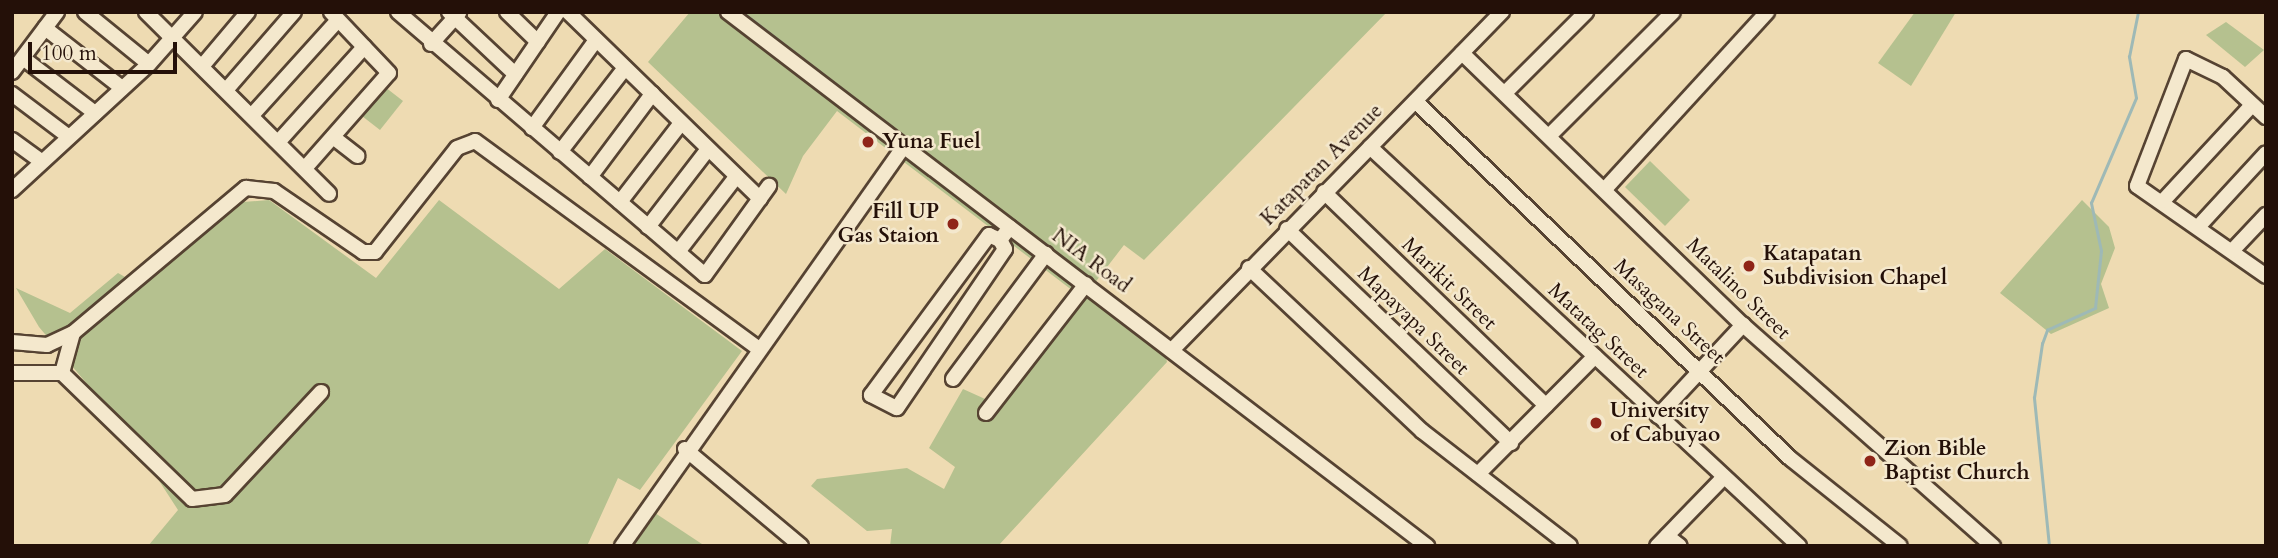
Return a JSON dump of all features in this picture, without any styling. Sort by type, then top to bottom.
[{"type":"street","points":[[12,72],[57,12]]},
{"type":"street","points":[[85,12],[149,64]]},
{"type":"street","points":[[146,12],[176,36],[281,139],[329,194]]},
{"type":"street","points":[[12,190],[149,64],[195,12]]},
{"type":"street","points":[[204,64],[248,12]]},
{"type":"street","points":[[228,89],[294,12]]},
{"type":"street","points":[[398,12],[431,44],[705,275],[769,186]]},
{"type":"street","points":[[507,12],[538,42]]},
{"type":"street","points":[[498,100],[558,12]]},
{"type":"street","points":[[568,12],[760,199]]},
{"type":"street","name":"NIA Road","points":[[728,12],[1173,349],[1427,546]]},
{"type":"street","name":"Katapatan Avenue","points":[[1173,349],[1287,229],[1502,12]]},
{"type":"street","points":[[1505,93],[1586,12]]},
{"type":"street","points":[[1549,136],[1673,12]]},
{"type":"street","points":[[1605,189],[1767,12]]},
{"type":"street","points":[[431,44],[455,14],[516,74]]},
{"type":"street","points":[[254,113],[335,16],[389,73],[306,167]]},
{"type":"street","points":[[45,28],[122,88]]},
{"type":"street","points":[[532,128],[596,40]]},
{"type":"street","points":[[281,139],[364,47]]},
{"type":"street","name":"Matalino Street","points":[[1462,53],[1743,325],[1993,546]]},
{"type":"street","points":[[23,58],[95,113]]},
{"type":"street","points":[[2265,274],[2163,201],[2137,186],[2186,59],[2223,77],[2266,117]]},
{"type":"street","points":[[560,152],[625,68]]},
{"type":"street","points":[[12,94],[69,137]]},
{"type":"street","points":[[590,177],[652,94]]},
{"type":"street","name":"Masagana Street","points":[[1415,101],[1791,459],[1900,546]]},
{"type":"street","points":[[2163,201],[2252,105]]},
{"type":"street","points":[[620,202],[681,122]]},
{"type":"street","points":[[333,137],[357,156]]},
{"type":"street","points":[[12,140],[42,162]]},
{"type":"street","points":[[12,342],[47,345],[73,333],[243,190],[274,191],[363,252],[374,251],[457,148],[475,141],[758,348]]},
{"type":"street","points":[[622,546],[685,449],[903,147]]},
{"type":"street","name":"Matatag Street","points":[[1370,147],[1798,546]]},
{"type":"street","points":[[648,226],[708,149]]},
{"type":"street","points":[[2198,227],[2266,153]]},
{"type":"street","points":[[678,252],[736,177]]},
{"type":"street","name":"Marikit Street","points":[[1324,192],[1546,407]]},
{"type":"street","points":[[2232,251],[2266,215]]},
{"type":"street","points":[[1000,240],[1010,227]]},
{"type":"street","name":"Mapayapa Street","points":[[1287,229],[1511,443]]},
{"type":"street","points":[[989,235],[1000,240],[1005,249],[895,410],[871,395],[989,235]]},
{"type":"street","points":[[953,379],[1046,254]]},
{"type":"street","points":[[1250,268],[1422,431],[1570,546]]},
{"type":"street","points":[[986,413],[1086,284]]},
{"type":"street","points":[[934,307],[954,321]]},
{"type":"street","points":[[1658,416],[1743,325]]},
{"type":"street","points":[[62,373],[73,333]]},
{"type":"street","points":[[1478,474],[1595,356]]},
{"type":"street","points":[[12,373],[62,373],[192,499],[225,495],[321,392]]},
{"type":"street","points":[[685,449],[801,546]]},
{"type":"street","points":[[1680,546],[1662,541],[1723,478]]},
{"type":"green space","points":[[690,12],[717,12],[733,23],[741,12],[1387,12],[1144,260],[1124,245],[1087,293],[1164,350],[1167,362],[998,546],[890,546],[892,529],[867,531],[811,486],[817,479],[907,468],[944,489],[955,467],[929,448],[963,389],[994,403],[1081,297],[837,111],[803,156],[786,194],[648,62]]},
{"type":"green space","points":[[1915,12],[1956,12],[1911,86],[1878,63]]},
{"type":"green space","points":[[2226,22],[2264,50],[2245,67],[2206,35]]},
{"type":"green space","points":[[385,87],[403,101],[380,130],[362,116]]},
{"type":"green space","points":[[1650,161],[1690,200],[1665,226],[1625,187]]},
{"type":"green space","points":[[269,200],[376,278],[439,200],[559,289],[605,249],[742,351],[640,490],[618,478],[587,546],[148,546],[178,510],[132,439],[97,415],[104,404],[39,327],[16,288],[70,313],[118,273],[134,282],[243,202]]},
{"type":"green space","points":[[2082,200],[2109,227],[2115,248],[2101,284],[2109,308],[2051,334],[2000,293]]},
{"type":"green space","points":[[652,511],[705,546],[634,546]]},
{"type":"waterway","points":[[742,12],[909,140]]},
{"type":"waterway","points":[[2049,546],[2034,398],[2042,344],[2047,330],[2095,308],[2101,251],[2091,203],[2136,98],[2129,57],[2138,12]]},
{"type":"place","name":"Yuna Fuel","points":[[868,142]]},
{"type":"place","name":"Fill UP Gas Staion","points":[[953,224]]},
{"type":"place","name":"Katapatan Subdivision Chapel","points":[[1749,266]]},
{"type":"place","name":"University of Cabuyao","points":[[1596,423]]},
{"type":"place","name":"Zion Bible Baptist Church","points":[[1870,461]]}]
